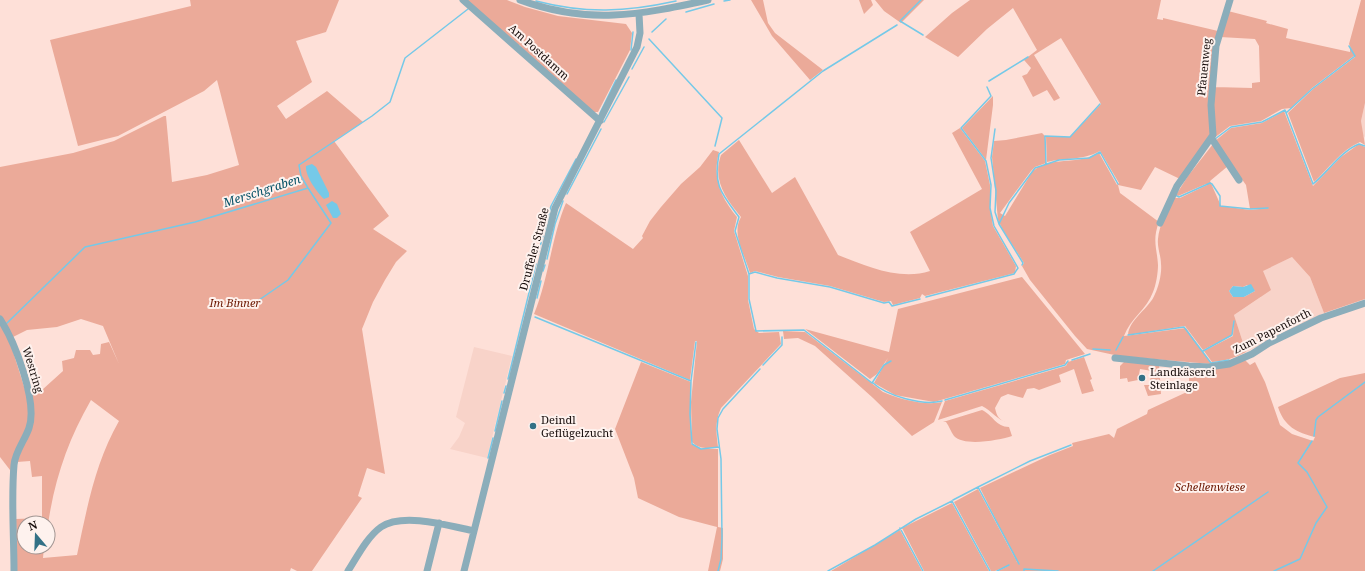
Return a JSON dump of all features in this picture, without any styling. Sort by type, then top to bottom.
[{"type":"street","name":"Am Postdamm","points":[[463,0],[600,121]]},
{"type":"street","points":[[520,0],[544,8],[577,15],[598,16],[638,14],[708,0]]},
{"type":"street","name":"Pfauenweg","points":[[1212,139],[1211,105],[1216,46],[1230,0]]},
{"type":"street","name":"Druffeler Straße","points":[[464,571],[555,208],[637,48],[640,33],[638,14]]},
{"type":"street","points":[[1160,223],[1177,186],[1212,139],[1239,180]]},
{"type":"street","name":"Zum Papenforth","points":[[1115,358],[1189,366],[1229,364],[1252,354],[1270,343],[1325,316],[1365,303]]},
{"type":"street","name":"Westring","points":[[0,319],[13,342],[30,398],[31,412],[29,428],[14,463],[14,571]]},
{"type":"street","points":[[348,571],[372,536],[386,524],[396,520],[439,524],[474,531]]},
{"type":"street","points":[[427,571],[439,524]]},
{"type":"shaded area","points":[[1365,103],[1365,137],[1363,136],[1361,121]]},
{"type":"shaded area","points":[[1292,257],[1310,277],[1324,313],[1246,352],[1234,315],[1261,297],[1262,271]]},
{"type":"shaded area","points":[[474,347],[512,356],[487,458],[450,449],[459,437],[465,423],[456,417]]},
{"type":"green space","name":"Im Binner","points":[[190,0],[339,0],[326,32],[296,41],[312,82],[277,106],[286,119],[327,91],[363,122],[334,141],[389,216],[373,229],[407,251],[396,262],[385,280],[373,302],[362,329],[385,474],[367,468],[358,496],[362,498],[312,571],[297,571],[291,568],[290,571],[17,571],[17,555],[43,555],[43,558],[77,555],[88,503],[98,469],[119,421],[91,400],[69,445],[54,491],[50,515],[42,515],[42,476],[32,477],[30,461],[17,462],[30,429],[31,394],[42,390],[63,371],[62,361],[74,358],[76,350],[90,350],[93,355],[100,354],[101,344],[109,342],[119,364],[103,326],[81,319],[57,327],[27,330],[9,339],[28,399],[29,421],[11,476],[10,470],[0,457],[0,167],[73,153],[114,141],[164,116],[166,116],[172,182],[207,175],[239,165],[217,80],[204,91],[118,136],[78,146],[50,40],[191,6]]},
{"type":"green space","points":[[467,0],[507,0],[525,7],[558,16],[626,24],[632,33],[630,50],[598,112],[593,112],[521,48],[520,45],[518,46]]},
{"type":"green space","points":[[751,0],[763,0],[768,23],[775,33],[823,70],[810,80],[772,36]]},
{"type":"green space","points":[[859,0],[871,0],[873,5],[864,14]]},
{"type":"green space","points":[[875,0],[924,0],[901,23],[884,11]]},
{"type":"green space","points":[[970,0],[1161,0],[1157,19],[1163,20],[1163,18],[1218,31],[1212,134],[1180,179],[1155,167],[1141,190],[1118,185],[1120,193],[1159,222],[1155,239],[1158,265],[1157,279],[1154,289],[1147,304],[1130,324],[1124,336],[1186,328],[1211,364],[1119,356],[1087,349],[1030,280],[1022,266],[1024,263],[998,220],[992,157],[994,141],[1042,133],[1045,136],[1046,163],[1035,167],[1031,171],[1000,213],[1005,216],[1032,172],[1047,164],[1082,159],[1099,153],[1117,185],[1119,183],[1100,151],[1080,158],[1047,162],[1046,137],[1070,137],[1101,104],[1061,38],[1034,55],[1060,98],[1054,101],[1047,90],[1033,97],[1022,76],[1027,74],[1031,68],[1024,60],[1037,50],[1013,8],[987,29],[958,57],[925,37],[952,13]]},
{"type":"green space","points":[[1361,0],[1365,0],[1365,103],[1361,121],[1365,145],[1360,142],[1353,145],[1335,160],[1314,182],[1288,113],[1313,89],[1355,57],[1349,44]]},
{"type":"green space","points":[[1228,11],[1267,21],[1266,23],[1288,29],[1286,38],[1350,52],[1350,48],[1355,55],[1312,88],[1291,108],[1282,109],[1261,121],[1230,126],[1214,138],[1214,87],[1252,88],[1252,83],[1260,82],[1259,46],[1255,39],[1220,37]]},
{"type":"green space","points":[[993,96],[993,105],[986,160],[962,128]]},
{"type":"green space","points":[[1284,111],[1313,186],[1341,157],[1359,144],[1365,147],[1365,299],[1324,313],[1310,277],[1292,257],[1263,271],[1271,290],[1234,315],[1246,352],[1242,354],[1229,359],[1212,362],[1204,351],[1233,336],[1234,321],[1232,335],[1203,350],[1185,326],[1128,335],[1132,324],[1149,304],[1158,287],[1161,267],[1158,239],[1162,223],[1173,196],[1180,198],[1207,185],[1206,184],[1178,196],[1176,195],[1188,176],[1213,144],[1228,166],[1210,181],[1221,206],[1250,210],[1269,208],[1250,209],[1246,185],[1215,141],[1231,128],[1262,123]],"holes":[[[1247,285],[1255,291],[1244,297],[1233,297],[1229,291],[1233,286],[1243,287]]]},
{"type":"green space","points":[[960,128],[985,161],[990,185],[990,207],[993,226],[1016,266],[1015,273],[925,296],[922,294],[920,298],[893,305],[891,301],[884,302],[830,286],[778,277],[755,271],[750,273],[738,237],[737,230],[741,217],[730,203],[722,189],[718,173],[721,155],[739,140],[772,193],[795,177],[838,255],[883,271],[919,274],[930,271],[910,232],[982,189],[952,133]]},
{"type":"green space","points":[[713,150],[719,152],[717,162],[717,179],[719,187],[726,202],[737,217],[734,231],[748,276],[748,300],[754,329],[759,333],[779,332],[781,344],[721,408],[716,427],[718,447],[707,448],[698,446],[692,442],[691,402],[697,341],[695,341],[690,380],[534,314],[543,286],[561,216],[566,203],[633,249],[643,238],[642,236],[650,221],[661,207],[681,184],[700,167]]},
{"type":"green space","points":[[1022,277],[1085,354],[1066,360],[1065,364],[934,402],[895,395],[874,383],[888,358],[877,374],[870,379],[805,329],[889,352],[898,309]]},
{"type":"green space","points":[[783,331],[805,332],[883,392],[912,401],[928,403],[942,402],[934,422],[912,436],[873,398],[815,346],[798,338],[784,339]]},
{"type":"green space","points":[[1084,357],[1092,379],[1090,380],[1094,391],[1082,394],[1074,369],[1059,375],[1061,382],[1039,390],[1034,388],[1027,389],[1023,398],[1008,394],[1001,397],[995,408],[1001,420],[982,406],[938,420],[945,401],[1066,366],[1068,362]]},
{"type":"green space","name":"Schellenwiese","points":[[1245,360],[1250,365],[1255,362],[1265,382],[1280,425],[1292,434],[1313,441],[1315,437],[1292,428],[1284,419],[1278,407],[1340,378],[1365,373],[1365,571],[998,571],[1010,565],[995,571],[991,571],[954,502],[978,489],[1017,562],[980,488],[1050,455],[1073,446],[1072,443],[1109,434],[1114,438],[1117,429],[1147,414],[1148,410],[1189,391],[1189,368]]},
{"type":"green space","points":[[641,362],[691,382],[691,444],[701,449],[718,449],[718,527],[723,528],[723,559],[720,571],[708,571],[717,527],[679,517],[638,498],[634,478],[615,429]]},
{"type":"green space","points":[[1124,362],[1159,364],[1161,394],[1148,396],[1144,385],[1149,385],[1152,371],[1140,369],[1138,380],[1128,382],[1127,378],[1120,379],[1120,366]]},
{"type":"green space","points":[[982,410],[1001,425],[1009,427],[1012,436],[982,442],[966,441],[954,436],[946,422],[943,422]]},
{"type":"green space","points":[[952,503],[989,571],[924,571],[902,528]]},
{"type":"green space","points":[[900,530],[922,571],[831,571]]},
{"type":"water","points":[[312,164],[316,167],[329,193],[329,197],[324,199],[309,179],[306,166]]},
{"type":"water","points":[[332,201],[337,204],[341,214],[337,218],[333,218],[326,205]]},
{"type":"water","points":[[1251,284],[1255,291],[1244,297],[1233,297],[1229,291],[1233,286],[1243,287]]},
{"type":"waterway","points":[[724,1],[730,0]]},
{"type":"waterway","points":[[900,21],[921,0]]},
{"type":"waterway","points":[[536,1],[589,10],[623,9],[658,5],[676,1]]},
{"type":"waterway","points":[[686,12],[714,4]]},
{"type":"waterway","name":"Merschgraben","points":[[6,324],[85,247],[195,222],[308,188],[301,176],[299,165],[372,116],[390,102],[405,58],[468,9]]},
{"type":"waterway","points":[[652,32],[666,19]]},
{"type":"waterway","points":[[900,21],[923,35]]},
{"type":"waterway","points":[[891,361],[884,365],[872,383],[804,330],[756,331],[749,299],[749,274],[735,231],[739,217],[723,195],[720,188],[717,165],[719,154],[823,71],[897,25]]},
{"type":"waterway","points":[[631,50],[633,32]]},
{"type":"waterway","points":[[649,39],[722,118],[715,146]]},
{"type":"waterway","points":[[1286,113],[1312,89],[1355,56],[1349,46]]},
{"type":"waterway","points":[[632,69],[644,47]]},
{"type":"waterway","points":[[989,81],[1028,57]]},
{"type":"waterway","points":[[604,122],[629,77]]},
{"type":"waterway","points":[[600,113],[616,80]]},
{"type":"waterway","points":[[926,297],[1014,274],[1018,268],[994,226],[990,208],[991,185],[986,161],[961,128],[991,96],[987,87]]},
{"type":"waterway","points":[[1046,164],[1045,136],[1070,137],[1100,104]]},
{"type":"waterway","points":[[1215,139],[1231,127],[1262,122],[1285,110],[1313,184],[1352,147],[1359,144],[1365,146]]},
{"type":"waterway","points":[[567,194],[601,129]]},
{"type":"waterway","points":[[995,129],[991,158],[996,191],[995,212],[999,224]]},
{"type":"waterway","points":[[1022,265],[1023,263],[999,224],[1009,203],[1035,168],[1059,160],[1089,158],[1100,152],[1118,184]]},
{"type":"waterway","points":[[538,254],[551,206],[576,159]]},
{"type":"waterway","points":[[1175,195],[1179,197],[1210,183],[1220,196],[1220,206],[1250,209],[1268,208]]},
{"type":"waterway","points":[[259,300],[288,280],[331,223],[308,188]]},
{"type":"waterway","points":[[547,259],[555,224],[563,201]]},
{"type":"waterway","points":[[508,379],[536,264]]},
{"type":"waterway","points":[[543,271],[545,265]]},
{"type":"waterway","points":[[749,274],[755,272],[777,278],[830,287],[884,303],[889,302],[892,306],[920,299]]},
{"type":"waterway","points":[[537,298],[541,281]]},
{"type":"waterway","points":[[535,317],[691,381],[690,414],[692,444],[701,449],[719,447]]},
{"type":"waterway","points":[[1203,351],[1232,335],[1234,321]]},
{"type":"waterway","points":[[1128,335],[1184,327],[1211,363],[1229,360]]},
{"type":"waterway","points":[[763,365],[782,345],[782,337]]},
{"type":"waterway","points":[[1116,350],[1123,337]]},
{"type":"waterway","points":[[691,381],[696,342]]},
{"type":"waterway","points":[[1093,349],[1110,350]]},
{"type":"waterway","points":[[1072,360],[1090,354]]},
{"type":"waterway","points":[[945,400],[1065,365],[1068,361]]},
{"type":"waterway","points":[[718,571],[721,559],[722,537],[721,459],[717,429],[718,418],[723,409],[760,369]]},
{"type":"waterway","points":[[1314,436],[1316,420],[1318,417],[1365,382]]},
{"type":"waterway","points":[[873,383],[887,392],[906,399],[925,402],[942,401]]},
{"type":"waterway","points":[[504,393],[506,386]]},
{"type":"waterway","points":[[495,431],[502,401]]},
{"type":"waterway","points":[[488,458],[493,438]]},
{"type":"waterway","points":[[1274,571],[1300,559],[1316,523],[1327,507],[1307,472],[1298,463],[1312,441]]},
{"type":"waterway","points":[[978,487],[1030,461],[1071,445]]},
{"type":"waterway","points":[[953,500],[978,487],[1019,564]]},
{"type":"waterway","points":[[1153,571],[1268,492]]},
{"type":"waterway","points":[[828,571],[875,545],[916,519],[952,501],[990,571]]},
{"type":"waterway","points":[[900,528],[923,571]]},
{"type":"waterway","points":[[997,571],[1009,565]]},
{"type":"waterway","points":[[1024,571],[1024,569],[1058,571]]},
{"type":"place","name":"Landkäserei Steinlage","points":[[1142,378]]},
{"type":"place","name":"Deindl Geflügelzucht","points":[[533,426]]}]
